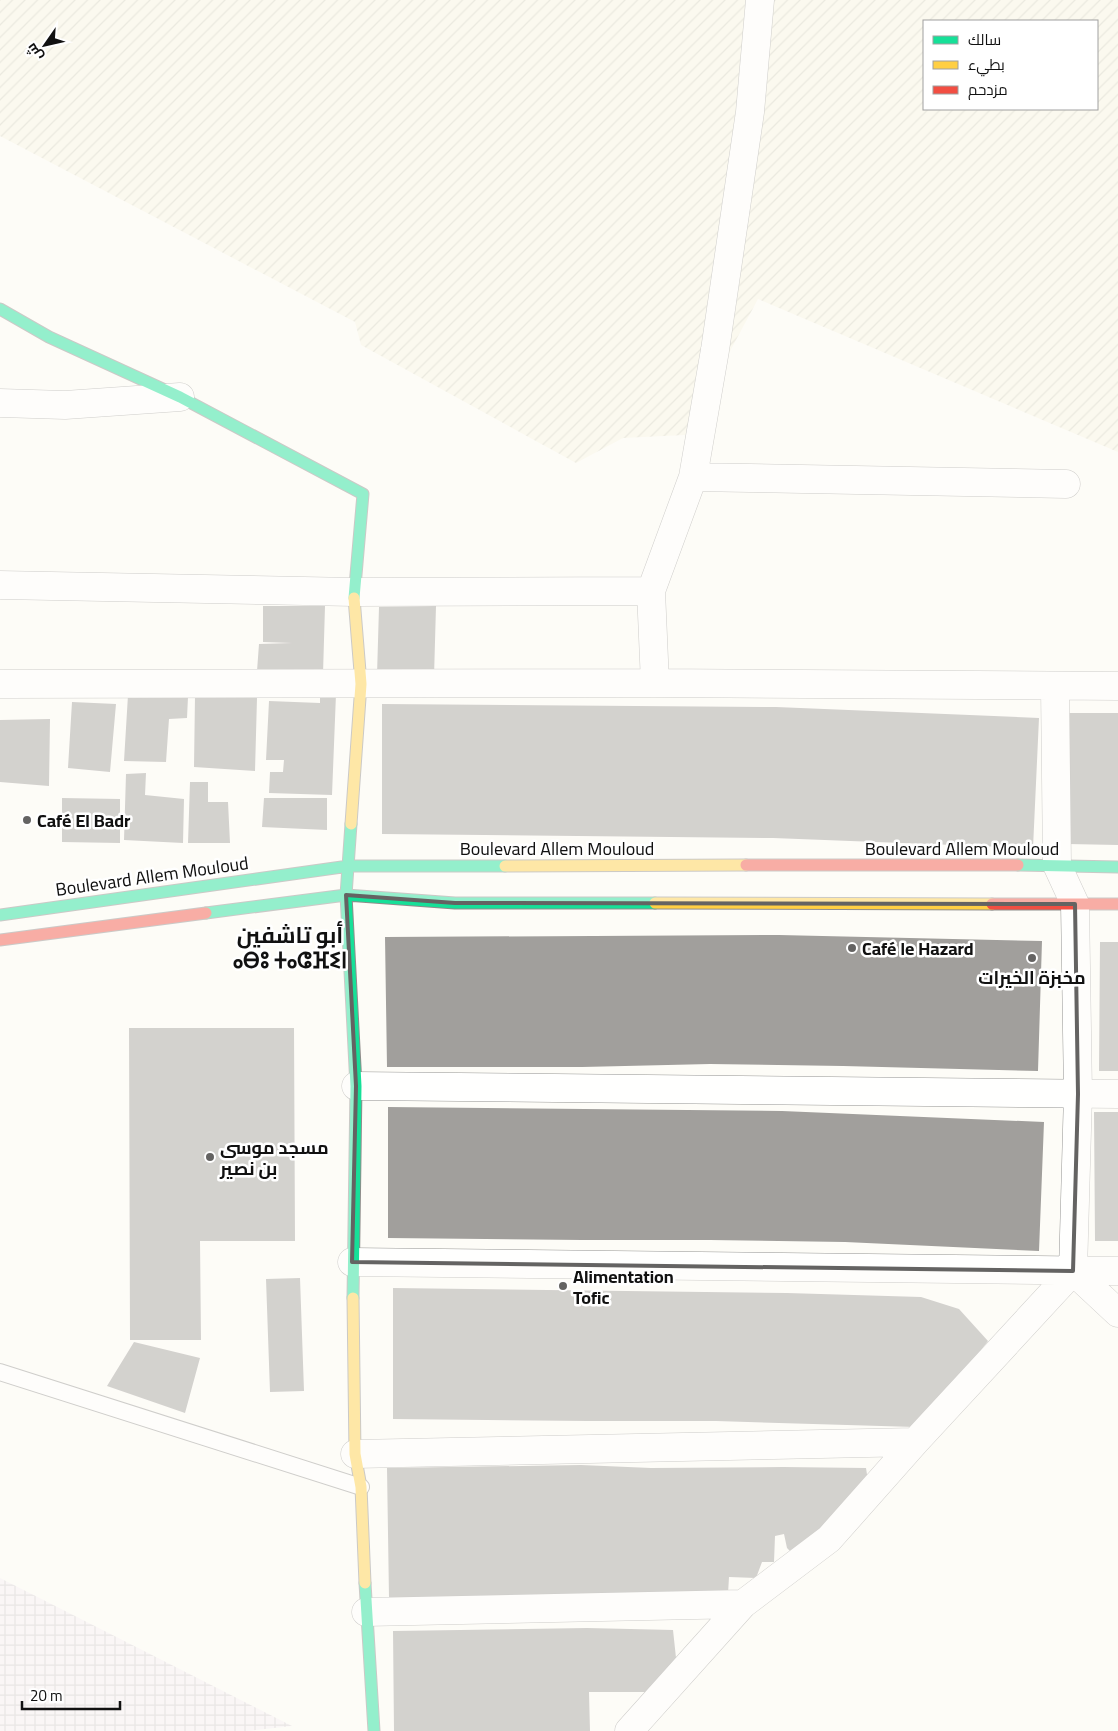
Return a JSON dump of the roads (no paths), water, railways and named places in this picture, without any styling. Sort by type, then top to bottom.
[{"type":"main road","points":[[0,309],[49,337],[180,397],[363,494],[354,592],[361,684],[346,895],[356,1086],[352,1262],[355,1454],[361,1487],[366,1612],[374,1731]]},
{"type":"main road","name":"Boulevard Allem Mouloud","points":[[0,915],[349,866],[1057,865],[1118,867]]},
{"type":"main road","points":[[0,940],[346,895],[455,903],[1118,904]]},
{"type":"street","points":[[655,683],[652,591],[693,477],[715,350],[750,112],[760,0]]},
{"type":"street","points":[[0,403],[65,405],[180,397]]},
{"type":"street","points":[[693,477],[1066,484]]},
{"type":"street","points":[[0,584],[354,592],[652,591]]},
{"type":"street","points":[[0,684],[655,683],[1118,686]]},
{"type":"street","points":[[629,1731],[743,1604],[829,1539],[915,1442],[1073,1271],[1078,1094],[1075,904],[1057,865],[1055,687]]},
{"type":"street","points":[[356,1086],[1118,1094]]},
{"type":"street","points":[[352,1262],[1118,1271]]},
{"type":"street","points":[[1073,1271],[1118,1313]]},
{"type":"street","points":[[355,1454],[915,1442]]},
{"type":"street","points":[[366,1612],[743,1604]]},
{"type":"lane","points":[[0,1372],[361,1487]]},
{"type":"place","name":"Café El Badr","points":[[27,820]]},
{"type":"place","name":"Café le Hazard","points":[[852,948]]},
{"type":"place","name":"مخبزة الخيرات","points":[[1032,958]]},
{"type":"place","name":"مسجد موسى بن نصير","points":[[210,1157]]},
{"type":"place","name":"Alimentation Tofic","points":[[563,1286]]},
{"type":"district","name":"أبو تاشفين ⴰⴱⵓ ⵜⴰⵛⴼⵉⵏ","points":[[290,948]]}]
